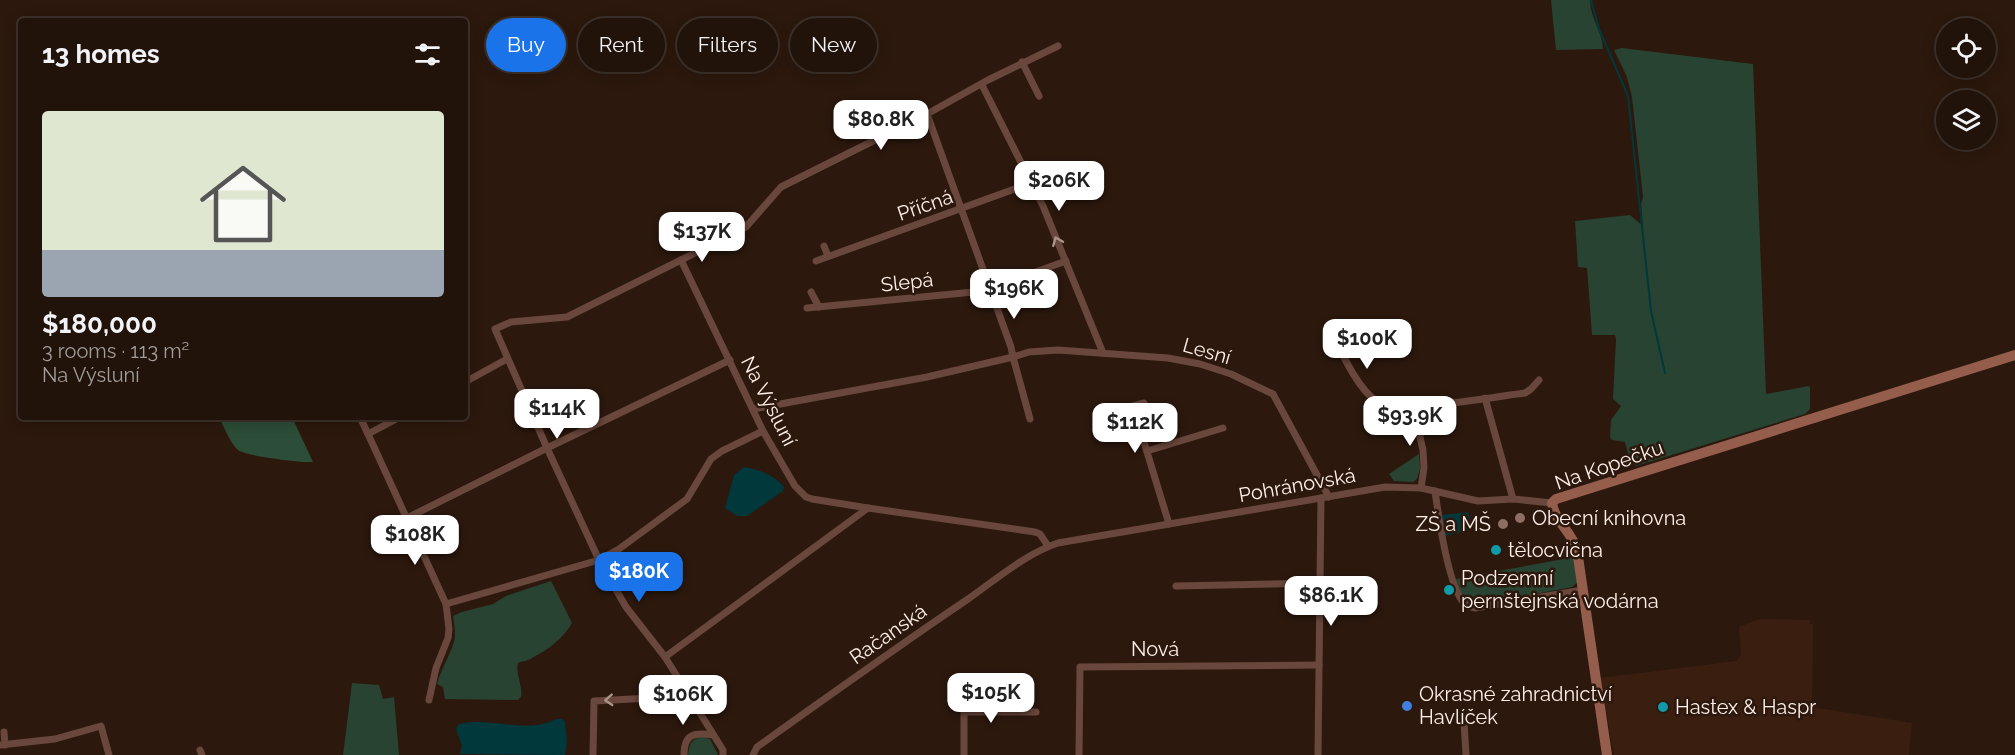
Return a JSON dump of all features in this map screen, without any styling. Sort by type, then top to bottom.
[{"type":"street","points":[[723,755],[665,657],[626,607],[598,560],[495,329],[511,322],[567,317],[681,260],[746,226],[782,187],[927,114],[1022,62],[1058,46]]},
{"type":"street","points":[[1022,62],[1039,96]]},
{"type":"street","points":[[982,85],[1043,206],[1103,353]]},
{"type":"street","points":[[927,114],[1011,346],[1030,419]]},
{"type":"street","name":"Příčná","points":[[816,261],[1031,183]]},
{"type":"street","points":[[824,246],[828,256]]},
{"type":"street","name":"Na Výsluní","points":[[681,260],[764,432],[795,486],[806,497],[1035,532],[1040,534],[1048,546]]},
{"type":"street","name":"Slepá","points":[[807,308],[984,291],[1066,261]]},
{"type":"street","points":[[811,292],[819,307]]},
{"type":"street","points":[[1329,326],[1343,355],[1363,387],[1378,403],[1385,406],[1413,406],[1525,393],[1539,380]]},
{"type":"street","name":"Lesní","points":[[753,409],[927,377],[1029,352],[1058,350],[1168,358],[1200,364],[1231,374],[1273,394],[1325,497]]},
{"type":"street","name":"Na Kopečku","points":[[1607,755],[1575,543],[1557,519],[1552,503],[1561,497],[2015,355]]},
{"type":"street","points":[[468,380],[507,359]]},
{"type":"street","points":[[407,518],[730,360]]},
{"type":"street","points":[[1485,398],[1513,499]]},
{"type":"street","points":[[1420,434],[1452,402]]},
{"type":"street","points":[[1144,403],[1133,406],[1169,524]]},
{"type":"street","points":[[1413,406],[1424,458],[1421,488]]},
{"type":"street","points":[[361,420],[446,604],[448,638],[436,668],[429,700]]},
{"type":"street","points":[[368,434],[394,420]]},
{"type":"street","points":[[1147,452],[1223,428]]},
{"type":"street","points":[[446,604],[598,560],[619,549],[687,499],[711,459],[722,451],[764,432]]},
{"type":"street","name":"Pohránovská","points":[[1048,546],[1071,540],[1385,487],[1421,488],[1471,500],[1513,499],[1552,503]]},
{"type":"street","points":[[1435,491],[1449,568],[1460,597],[1466,605],[1475,608],[1583,590]]},
{"type":"street","points":[[1318,755],[1319,583],[1325,497]]},
{"type":"street","points":[[665,657],[868,508]]},
{"type":"street","name":"Račanská","points":[[753,755],[757,747],[944,615],[1048,546]]},
{"type":"street","points":[[1176,586],[1319,583]]},
{"type":"street","name":"Nová","points":[[1079,755],[1080,667],[1319,665]]},
{"type":"street","points":[[593,755],[594,701],[688,696]]},
{"type":"street","points":[[964,755],[964,712],[1036,712]]},
{"type":"street","points":[[1464,722],[1466,755]]},
{"type":"street","points":[[4,732],[3,745],[55,739],[101,726],[109,755]]},
{"type":"street","points":[[684,755],[685,742],[689,737],[697,734],[712,735]]},
{"type":"shaded area","points":[[1759,619],[1810,620],[1810,624],[1813,624],[1812,707],[1912,723],[1909,755],[1614,755],[1600,678],[1737,661],[1741,654],[1739,627]]},
{"type":"green space","points":[[1551,0],[1590,0],[1603,49],[1556,50]]},
{"type":"green space","points":[[1622,48],[1753,64],[1766,394],[1809,386],[1810,388],[1810,409],[1805,414],[1636,466],[1630,461],[1625,442],[1612,440],[1610,437],[1611,420],[1621,406],[1613,399],[1616,339],[1615,335],[1592,335],[1587,268],[1578,267],[1575,221],[1630,215],[1643,226],[1641,204],[1643,197],[1632,97],[1627,77],[1614,50]]},
{"type":"green space","points":[[220,420],[293,420],[313,462],[262,457],[243,452],[235,447]]},
{"type":"green space","points":[[1419,454],[1420,469],[1417,479],[1413,482],[1394,481],[1389,474]]},
{"type":"green space","points":[[1574,557],[1577,583],[1572,587],[1479,605],[1466,600],[1456,579]]},
{"type":"green space","points":[[551,581],[572,623],[549,648],[518,663],[521,697],[518,700],[445,699],[443,687],[437,684],[454,641],[453,616],[493,604],[506,596]]},
{"type":"green space","points":[[352,683],[379,685],[383,699],[394,697],[399,755],[343,755]]},
{"type":"green space","points":[[703,737],[710,739],[718,755],[688,755],[691,743]]},
{"type":"water","points":[[744,467],[766,473],[784,487],[783,491],[747,516],[737,516],[725,508],[734,475]]},
{"type":"water","points":[[1468,512],[1473,529],[1445,536],[1442,515]]},
{"type":"water","points":[[562,719],[565,722],[567,741],[565,755],[460,754],[462,746],[456,729],[459,724],[483,722],[521,726]]},
{"type":"waterway","points":[[1591,0],[1599,29],[1628,96],[1651,311],[1665,373]]},
{"type":"place","name":"Obecní knihovna","points":[[1520,518]]},
{"type":"place","name":"ZŠ a MŠ","points":[[1503,524]]},
{"type":"place","name":"tělocvična","points":[[1496,550]]},
{"type":"place","name":"Podzemní pernštejnská vodárna","points":[[1449,590]]},
{"type":"place","name":"Okrasné zahradnictví Havlíček","points":[[1407,706]]},
{"type":"place","name":"Hastex & Haspr","points":[[1663,707]]}]
